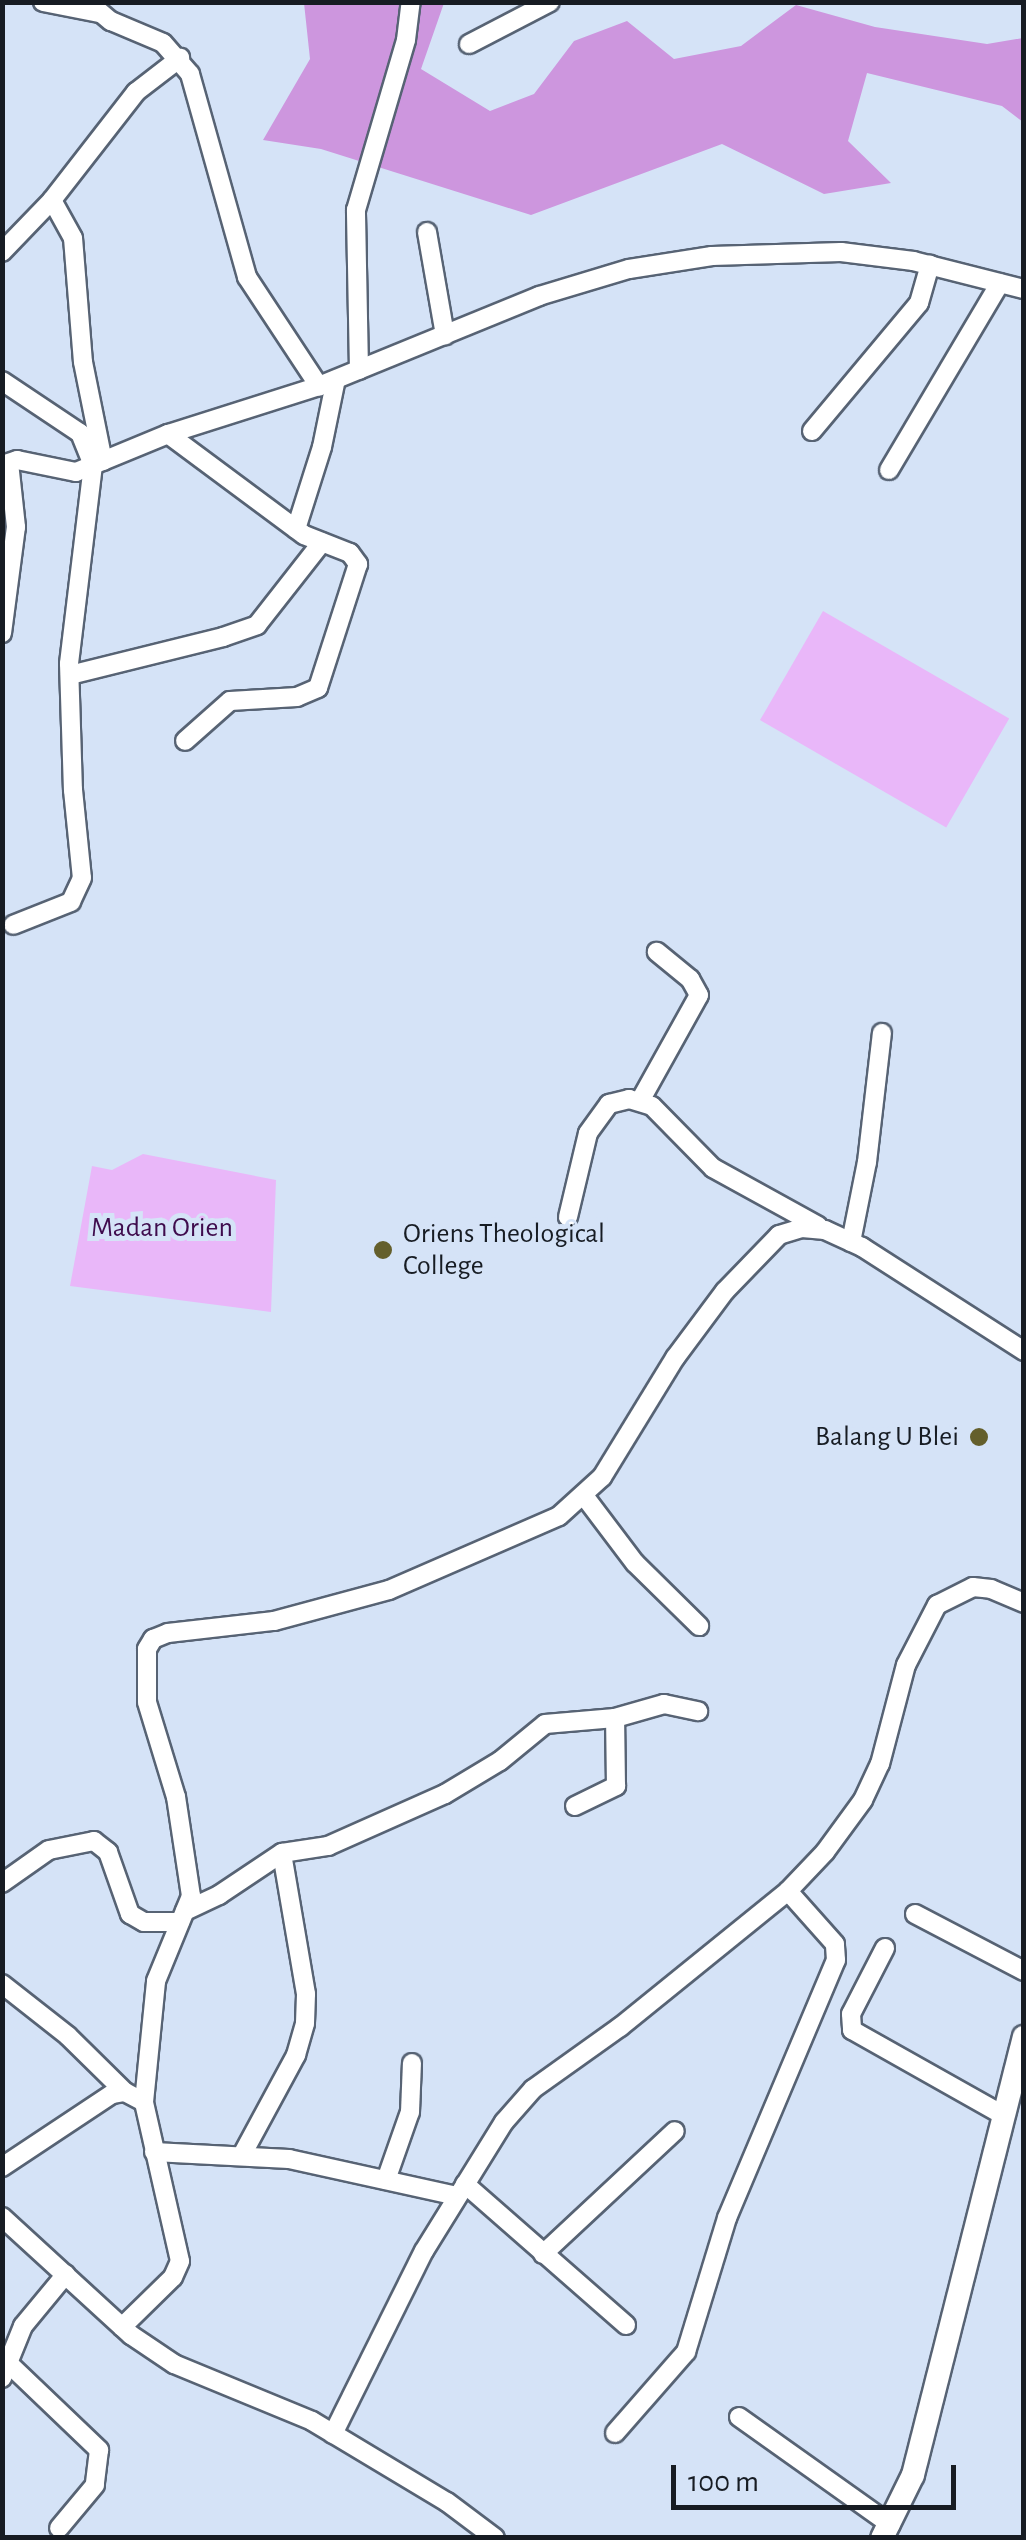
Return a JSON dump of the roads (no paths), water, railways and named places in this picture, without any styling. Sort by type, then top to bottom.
[{"type":"street","points":[[43,2],[94,8],[163,44],[180,58],[190,74],[247,277],[327,382],[322,446],[296,530]]},
{"type":"street","points":[[358,370],[356,210],[406,40],[410,2]]},
{"type":"street","points":[[469,44],[550,2]]},
{"type":"street","points":[[2,252],[52,200],[136,92],[180,58]]},
{"type":"street","points":[[13,925],[71,902],[82,878],[72,790],[70,674],[98,463],[82,362],[73,238],[52,200]]},
{"type":"street","points":[[426,232],[445,334]]},
{"type":"street","points":[[2,633],[16,527],[6,464],[17,460],[76,472],[168,434],[327,382],[538,296],[611,274],[712,256],[841,252],[930,265],[1024,289]]},
{"type":"street","points":[[812,431],[918,303],[930,265]]},
{"type":"street","points":[[889,470],[1000,283]]},
{"type":"street","points":[[2,381],[80,433],[98,463]]},
{"type":"street","points":[[168,434],[296,530],[350,553],[358,564],[322,683],[297,697],[230,701],[186,741]]},
{"type":"street","points":[[70,674],[223,638],[257,625],[322,542]]},
{"type":"street","points":[[640,1101],[698,995],[690,979],[657,952]]},
{"type":"street","points":[[851,1242],[867,1162],[882,1033]]},
{"type":"street","points":[[568,1216],[580,1156],[596,1119],[618,1098],[640,1101],[652,1106],[713,1168],[851,1242],[1024,1351]]},
{"type":"street","points":[[122,2326],[179,2269],[144,2102],[156,1981],[190,1896],[190,1868],[176,1797],[148,1702],[146,1650],[154,1639],[168,1633],[274,1621],[389,1590],[514,1539],[585,1496],[602,1477],[675,1358],[758,1252],[779,1235],[802,1228],[825,1230]]},
{"type":"street","points":[[585,1496],[635,1563],[699,1626]]},
{"type":"street","points":[[332,2434],[424,2252],[504,2122],[533,2089],[620,2026],[788,1891],[846,1826],[880,1764],[906,1666],[937,1605],[973,1587],[991,1588],[1024,1603]]},
{"type":"street","points":[[2,1883],[49,1850],[94,1841],[108,1852],[130,1914],[144,1922],[182,1916],[282,1853],[328,1846],[444,1794],[500,1761],[545,1724],[615,1718],[664,1704],[698,1710]]},
{"type":"street","points":[[574,1806],[616,1786],[615,1718]]},
{"type":"street","points":[[242,2155],[296,2055],[305,2023],[306,1994],[282,1853]]},
{"type":"street","points":[[615,2433],[686,2352],[727,2218],[836,1960],[835,1944],[788,1891]]},
{"type":"street","points":[[914,1914],[1024,1971]]},
{"type":"street","points":[[885,1948],[851,2014],[852,2030],[1003,2115]]},
{"type":"street","points":[[2,1984],[68,2036],[125,2092],[144,2102]]},
{"type":"street","points":[[739,2416],[886,2531],[913,2475],[1024,2037]]},
{"type":"street","points":[[386,2180],[410,2112],[412,2062]]},
{"type":"street","points":[[2,2166],[112,2094],[125,2092]]},
{"type":"street","points":[[543,2254],[675,2131]]},
{"type":"street","points":[[154,2152],[289,2159],[386,2180],[461,2190],[626,2325]]},
{"type":"street","points":[[2,2217],[122,2326],[174,2364],[332,2434],[495,2538]]},
{"type":"street","points":[[59,2528],[95,2484],[100,2450],[4,2369],[23,2326],[66,2274]]},
{"type":"street","points":[[462,2538],[475,2522]]},
{"type":"place","name":"Oriens Theological College","points":[[383,1250]]},
{"type":"place","name":"Balang U Blei","points":[[979,1437]]},
{"type":"park label","name":"Madan Orien","points":[[162,1228]]}]
